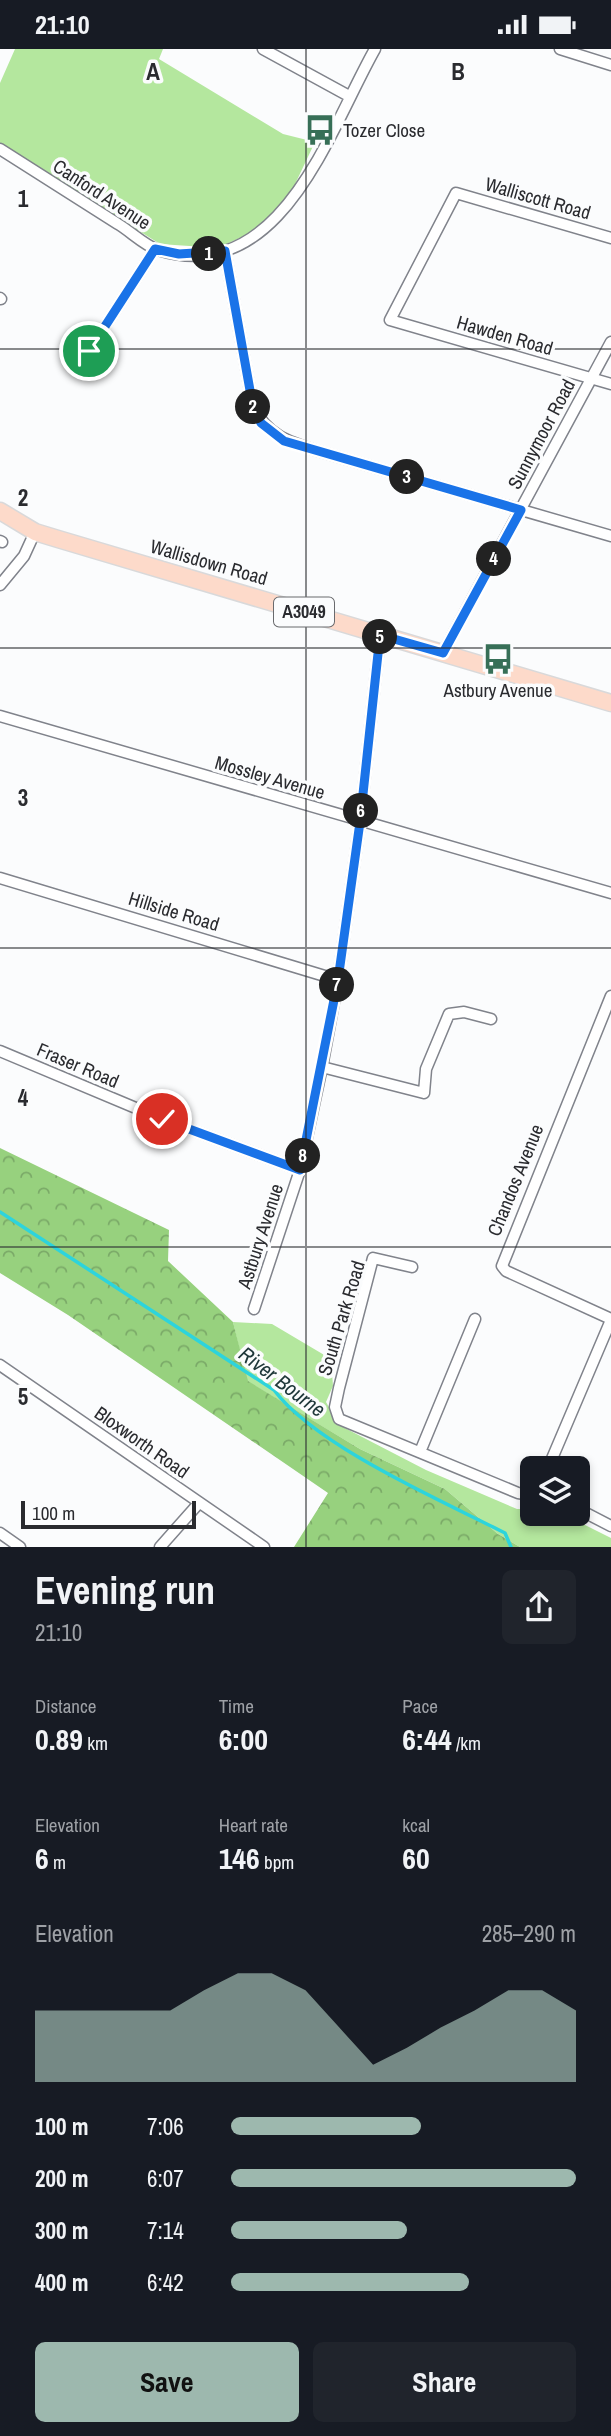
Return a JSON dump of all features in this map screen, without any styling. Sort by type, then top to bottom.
[{"type":"main road","name":"Wallisdown Road","points":[[0,512],[36,532],[611,703]]},
{"type":"street","points":[[263,49],[349,96]]},
{"type":"street","name":"Canford Avenue","points":[[0,149],[155,249],[179,254],[225,251],[264,231],[281,215],[299,188],[376,49]]},
{"type":"street","points":[[560,49],[611,65]]},
{"type":"street","name":"Walliscott Road","points":[[390,320],[456,193],[611,238]]},
{"type":"street","points":[[89,351],[155,249]]},
{"type":"street","points":[[225,251],[253,407],[261,423],[271,433],[307,448],[611,536]]},
{"type":"street","name":"Hawden Road","points":[[390,320],[611,384]]},
{"type":"street","name":"Sunnymoor Road","points":[[443,653],[611,342]]},
{"type":"street","points":[[0,585],[24,556],[36,532]]},
{"type":"street","name":"Astbury Avenue","points":[[254,1309],[300,1170],[322,1067],[338,980],[360,822],[380,635]]},
{"type":"street","name":"Mossley Avenue","points":[[0,716],[611,893]]},
{"type":"street","name":"Hillside Road","points":[[0,878],[338,980]]},
{"type":"street","name":"Chandos Avenue","points":[[611,996],[502,1259],[502,1266],[506,1271],[611,1320]]},
{"type":"street","points":[[322,1067],[424,1093],[426,1069],[440,1031],[453,1011],[491,1019]]},
{"type":"street","name":"Fraser Road","points":[[0,1051],[162,1119],[300,1170]]},
{"type":"street","name":"South Park Road","points":[[412,1267],[373,1258],[335,1407],[339,1419],[520,1493]]},
{"type":"street","points":[[420,1453],[475,1319]]},
{"type":"street","points":[[553,1456],[611,1320]]},
{"type":"street","name":"Bloxworth Road","points":[[0,1365],[264,1547]]},
{"type":"street","points":[[160,1547],[199,1503]]},
{"type":"street","points":[[590,1515],[611,1525]]},
{"type":"street","points":[[0,1533],[20,1547]]},
{"type":"green space","points":[[15,49],[163,49],[159,59],[283,134],[315,142],[288,199],[260,229],[224,245],[204,247],[160,244],[0,144],[0,83]]},
{"type":"green space","points":[[0,1148],[169,1230],[168,1261],[233,1322],[248,1381],[360,1449],[445,1489],[498,1534],[520,1547],[294,1547],[328,1493],[68,1315],[0,1273]]},
{"type":"green space","points":[[233,1322],[272,1324],[331,1359],[333,1386],[326,1402],[339,1425],[426,1470],[520,1509],[520,1526],[587,1526],[611,1538],[611,1547],[520,1547],[498,1534],[445,1489],[360,1449],[247,1381]]},
{"type":"waterway","name":"River Bourne","points":[[0,1212],[274,1390],[293,1411],[348,1451],[414,1488],[505,1533],[511,1547]]},
{"type":"place","name":"Tozer Close","points":[[320,130]]},
{"type":"place","name":"Astbury Avenue","points":[[498,659]]},
{"type":"route","points":[[89,351],[155,249],[179,254],[225,251],[253,407],[261,423],[271,433],[284,441],[521,510],[443,653],[380,635],[360,822],[338,980],[300,1170],[281,1166],[162,1119]]}]
